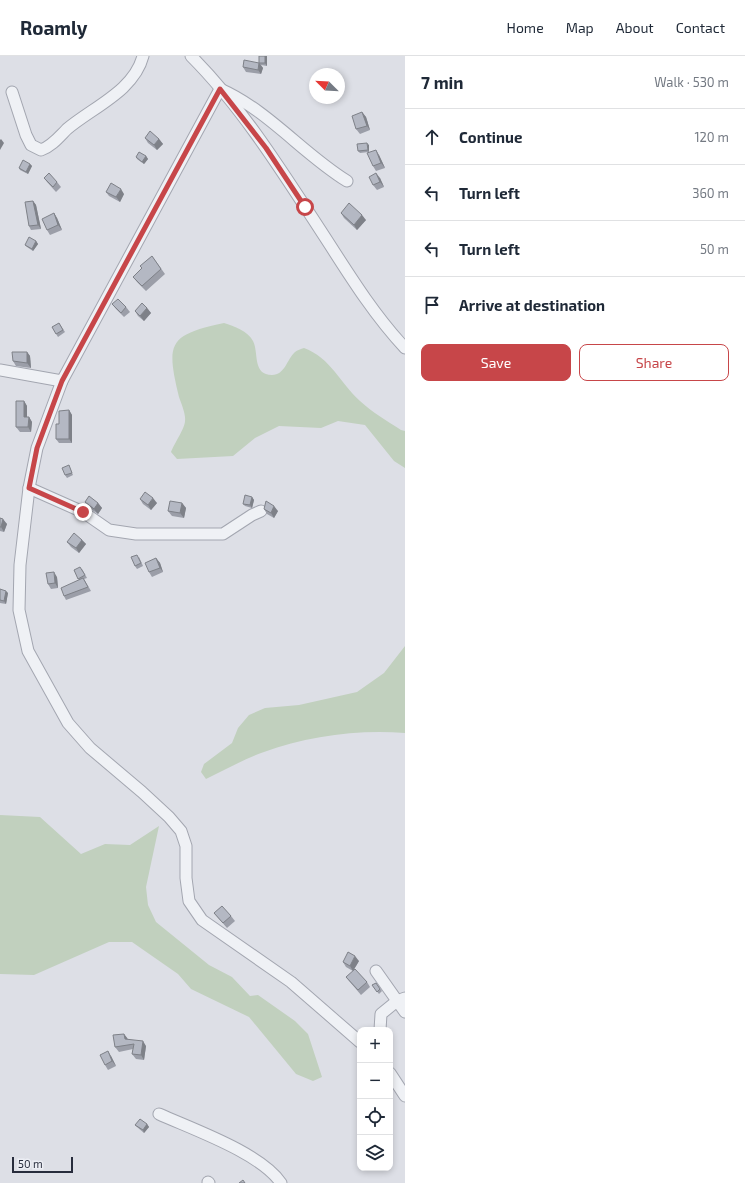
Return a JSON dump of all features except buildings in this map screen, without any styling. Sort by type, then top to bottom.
[{"type":"street","points":[[12,92],[31,145],[41,150],[48,147],[67,129],[109,99],[126,84],[140,67],[143,56]]},
{"type":"street","points":[[191,56],[220,89],[266,148],[366,301],[386,328],[405,348]]},
{"type":"street","points":[[220,89],[238,97],[300,147],[347,181]]},
{"type":"street","points":[[220,89],[62,381],[37,448],[29,488],[20,565],[19,610],[28,651],[68,723],[90,748],[142,792],[169,817],[181,832],[186,846],[186,878],[189,901],[202,920],[291,982],[357,1039]]},
{"type":"street","points":[[0,370],[62,381]]},
{"type":"street","points":[[29,488],[83,512],[109,530],[136,534],[223,534],[252,515],[261,511]]},
{"type":"street","points":[[376,971],[401,1000],[405,1012]]},
{"type":"street","points":[[380,1027],[382,1014],[401,1000]]},
{"type":"street","points":[[393,1078],[405,1096]]},
{"type":"street","points":[[159,1114],[226,1144],[258,1162],[281,1183]]},
{"type":"green space","points":[[224,323],[240,329],[251,337],[255,346],[259,367],[261,371],[266,374],[272,375],[283,370],[292,355],[298,350],[304,348],[321,358],[360,401],[401,430],[405,431],[405,468],[394,461],[365,425],[338,421],[321,428],[279,426],[255,438],[233,456],[177,459],[171,452],[185,424],[185,418],[175,379],[173,364],[173,353],[176,344],[182,337],[192,332],[205,327]]},
{"type":"green space","points":[[405,646],[405,733],[352,733],[315,738],[280,746],[242,761],[206,779],[201,772],[204,764],[232,743],[238,728],[249,715],[265,708],[299,705],[357,692],[384,673]]},
{"type":"green space","points":[[0,815],[40,817],[81,854],[105,844],[130,845],[159,826],[146,887],[148,905],[156,922],[209,965],[232,977],[250,996],[258,995],[295,1021],[308,1034],[322,1077],[313,1081],[296,1074],[249,1017],[191,989],[178,974],[132,942],[109,942],[34,975],[0,974]]},
{"type":"route","points":[[83,512],[29,488],[37,448],[62,381],[220,89],[266,148],[305,207]]}]
